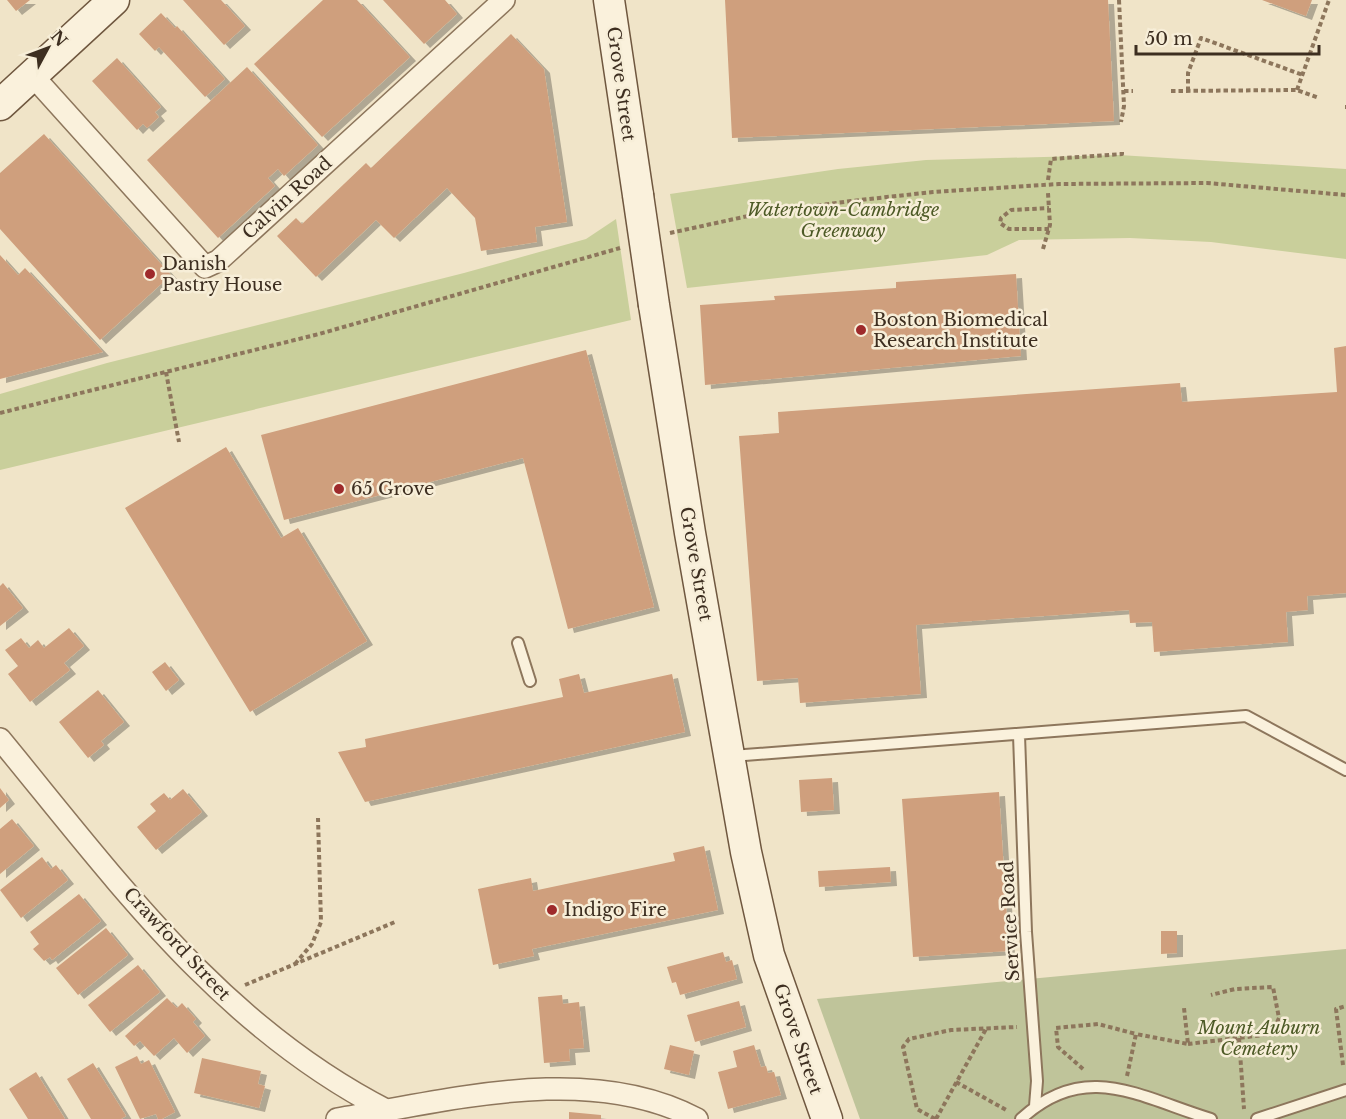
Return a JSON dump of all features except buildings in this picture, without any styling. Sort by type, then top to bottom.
[{"type":"street","points":[[0,105],[114,0]]},
{"type":"street","name":"Calvin Road","points":[[32,75],[205,267],[218,261],[504,0]]},
{"type":"street","name":"Grove Street","points":[[609,0],[654,305],[746,852],[770,956],[827,1119]]},
{"type":"street","name":"Crawford Street","points":[[0,739],[155,926],[220,993],[280,1044],[341,1087],[388,1111]]},
{"type":"street","points":[[338,1119],[498,1094],[572,1088],[630,1093],[679,1109],[697,1119]]},
{"type":"lane","points":[[518,643],[530,681]]},
{"type":"lane","points":[[730,756],[1246,716],[1346,770]]},
{"type":"lane","name":"Service Road","points":[[1018,735],[1026,932],[1037,1081],[1035,1106]]},
{"type":"lane","points":[[1021,1119],[1035,1106],[1056,1094],[1079,1087],[1125,1088],[1211,1119]]},
{"type":"lane","points":[[1257,1119],[1346,1090]]},
{"type":"path","points":[[1119,0],[1124,92],[1121,122]]},
{"type":"path","points":[[1297,90],[1329,0]]},
{"type":"path","points":[[1188,91],[1188,73],[1201,38],[1303,75]]},
{"type":"path","points":[[1124,92],[1133,90]]},
{"type":"path","points":[[1171,91],[1297,90],[1319,98]]},
{"type":"path","points":[[1048,180],[1051,159],[1122,154],[1122,151]]},
{"type":"path","points":[[1261,187],[1346,195]]},
{"type":"path","points":[[1042,249],[1049,229],[1048,193]]},
{"type":"path","points":[[1049,208],[1011,210],[1000,218],[1000,223],[1010,230],[1049,229]]},
{"type":"path","points":[[166,372],[179,442]]},
{"type":"path","points":[[292,967],[312,944],[321,922],[318,818]]},
{"type":"path","points":[[244,985],[292,967],[395,922]]},
{"type":"path","points":[[1093,1070],[1081,1069],[1058,1047],[1056,1028],[1098,1024],[1188,1044],[1272,1034],[1279,1018],[1274,987],[1235,989],[1211,995]]},
{"type":"path","points":[[1343,1065],[1336,1009],[1346,1006]]},
{"type":"path","points":[[1184,1008],[1188,1044]]},
{"type":"path","points":[[986,1028],[936,1119],[917,1109],[903,1047],[909,1039],[951,1030],[986,1028],[1033,1027]]},
{"type":"path","points":[[1125,1088],[1136,1034]]},
{"type":"path","points":[[1239,1038],[1244,1119]]},
{"type":"path","points":[[1116,1073],[1128,1075]]},
{"type":"path","points":[[956,1082],[1021,1119]]},
{"type":"green space","name":"Watertown-Cambridge Greenway","points":[[1119,155],[1346,169],[1346,259],[1211,242],[1130,238],[1019,240],[987,255],[687,288],[670,194],[838,169],[926,160]]},
{"type":"green space","points":[[616,219],[631,320],[0,470],[0,394],[107,363],[464,273],[586,239]]},
{"type":"green space","name":"Mount Auburn Cemetery","points":[[1346,949],[1346,1119],[860,1119],[817,999]]},
{"type":"place","name":"Danish Pastry House","points":[[150,274]]},
{"type":"place","name":"Boston Biomedical Research Institute","points":[[861,330]]},
{"type":"place","name":"65 Grove","points":[[339,489]]},
{"type":"place","name":"Indigo Fire","points":[[552,910]]}]
